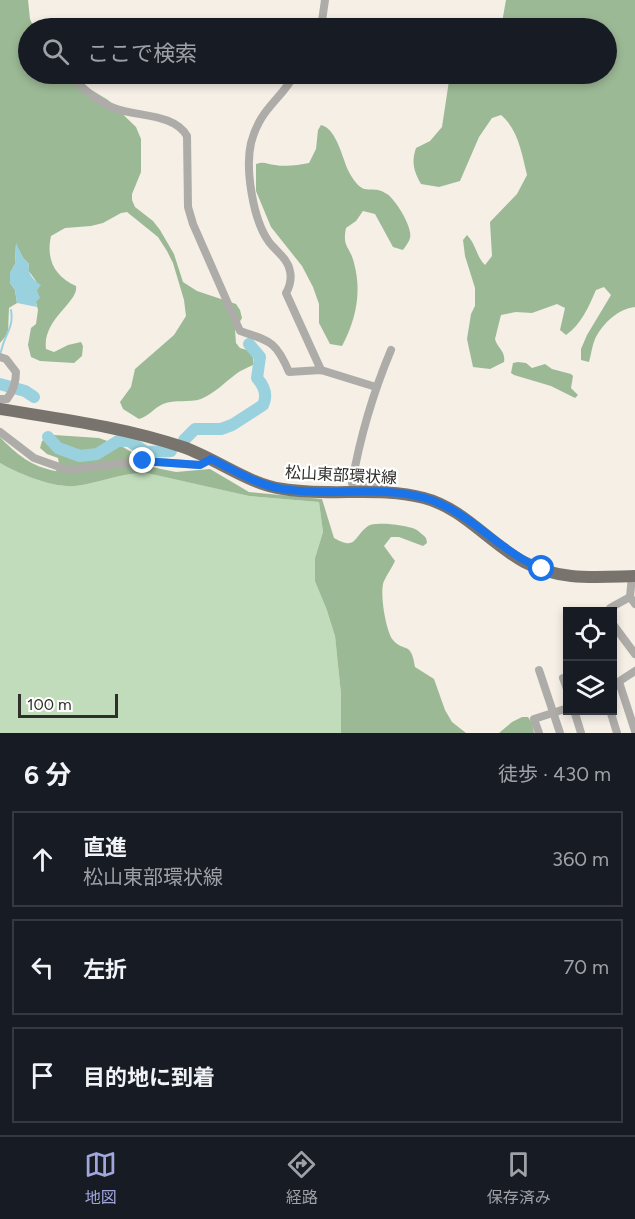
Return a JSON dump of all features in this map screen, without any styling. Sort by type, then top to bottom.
[{"type":"main road","name":"松山東部環状線","points":[[0,409],[113,428],[183,447],[263,484],[284,489],[391,494],[424,498],[444,505],[524,562],[542,569],[574,578],[634,576]]},
{"type":"street","points":[[322,18],[325,0]]},
{"type":"street","points":[[80,84],[113,108],[165,120],[184,130],[187,136],[188,207],[193,224],[240,331],[273,343],[282,354],[289,372],[321,370],[376,387]]},
{"type":"street","points":[[288,84],[263,114],[255,130],[251,146],[251,183],[255,210],[263,229],[268,240],[290,269],[291,284],[286,293],[321,370]]},
{"type":"street","points":[[391,350],[376,387],[357,451],[352,483],[385,486],[391,494]]},
{"type":"street","points":[[0,357],[6,359],[16,372],[12,393],[7,399],[0,399]]},
{"type":"street","points":[[0,432],[34,458],[68,470],[134,461],[200,465],[211,459]]},
{"type":"street","points":[[613,607],[632,600],[634,576]]},
{"type":"street","points":[[617,630],[635,654]]},
{"type":"street","points":[[539,670],[560,733]]},
{"type":"street","points":[[617,682],[635,671]]},
{"type":"street","points":[[617,688],[635,731]]},
{"type":"street","points":[[539,733],[534,719],[563,709]]},
{"type":"street","points":[[575,715],[581,733]]},
{"type":"street","points":[[611,715],[617,733]]},
{"type":"green space","points":[[0,0],[28,0],[30,18],[18,18],[18,84],[82,84],[108,100],[136,127],[141,139],[141,172],[132,194],[135,207],[153,221],[160,230],[174,254],[183,282],[197,291],[236,304],[242,318],[235,330],[236,343],[240,348],[250,351],[253,365],[201,399],[163,404],[139,419],[123,409],[120,402],[131,387],[135,369],[174,335],[186,316],[184,300],[167,251],[158,237],[127,212],[103,223],[65,228],[51,236],[50,252],[53,266],[62,277],[76,286],[72,298],[49,329],[46,349],[54,352],[81,342],[82,356],[74,363],[40,361],[31,357],[28,345],[31,328],[36,324],[38,310],[36,281],[28,270],[29,264],[16,244],[15,264],[10,273],[10,283],[15,290],[17,303],[9,308],[8,333],[0,343]]},
{"type":"green space","points":[[506,0],[635,0],[635,307],[617,314],[602,328],[595,339],[589,362],[581,360],[581,349],[611,295],[604,287],[596,290],[580,321],[566,335],[560,330],[565,308],[557,304],[532,313],[516,312],[501,315],[495,339],[504,355],[504,362],[490,369],[473,367],[467,339],[471,314],[475,306],[475,288],[465,256],[463,240],[467,235],[485,265],[492,256],[490,222],[517,194],[527,175],[518,142],[507,121],[501,115],[492,118],[479,137],[460,181],[439,187],[421,184],[414,167],[416,148],[430,141],[442,127],[448,84],[617,84],[617,18],[503,18]]},
{"type":"green space","points":[[321,125],[327,128],[335,138],[354,181],[363,189],[387,194],[399,207],[410,233],[403,250],[393,247],[375,214],[363,211],[356,221],[346,228],[345,240],[354,263],[357,295],[354,316],[342,346],[330,344],[319,323],[319,304],[313,287],[302,266],[271,227],[256,191],[256,164],[288,166],[309,163],[316,149],[318,130]]},
{"type":"green space","points":[[513,363],[526,363],[532,368],[545,364],[552,369],[571,374],[573,376],[571,388],[578,395],[575,398],[551,386],[514,375],[511,373]]},
{"type":"green space","points":[[54,435],[99,438],[135,454],[144,465],[161,469],[176,472],[210,469],[249,492],[322,499],[334,538],[341,542],[351,543],[363,530],[372,525],[398,525],[418,531],[426,538],[427,543],[423,546],[399,537],[391,537],[384,546],[395,561],[383,586],[386,620],[390,636],[397,644],[409,650],[415,667],[434,679],[445,710],[452,722],[466,733],[341,733],[341,694],[335,636],[315,581],[315,558],[323,532],[319,502],[249,496],[147,473],[129,474],[84,485],[57,485],[17,472],[0,463],[0,437],[25,459],[56,471],[59,464],[58,458],[47,454],[40,448],[42,441]]},
{"type":"green space","points":[[0,463],[17,472],[57,485],[84,485],[129,474],[148,473],[249,496],[319,502],[323,532],[315,558],[335,636],[341,694],[341,733],[0,733]]},
{"type":"green space","points":[[528,717],[534,733],[499,733],[512,722]]},
{"type":"water","points":[[16,243],[23,258],[29,264],[29,271],[41,285],[37,290],[40,298],[36,302],[37,307],[17,303],[15,290],[10,283],[10,273],[15,264]]},
{"type":"waterway","points":[[0,354],[11,325],[11,310]]},
{"type":"waterway","points":[[184,440],[195,429],[221,429],[232,425],[263,405],[264,391],[257,378],[260,357],[249,344]]},
{"type":"waterway","points":[[0,384],[25,391],[34,397]]},
{"type":"waterway","points":[[48,437],[58,448],[80,456],[97,454],[118,441],[129,441],[146,452],[171,451]]},
{"type":"route","points":[[143,461],[200,465],[211,459],[263,484],[284,489],[391,494],[424,498],[444,505],[507,551],[524,562],[542,569]]}]
